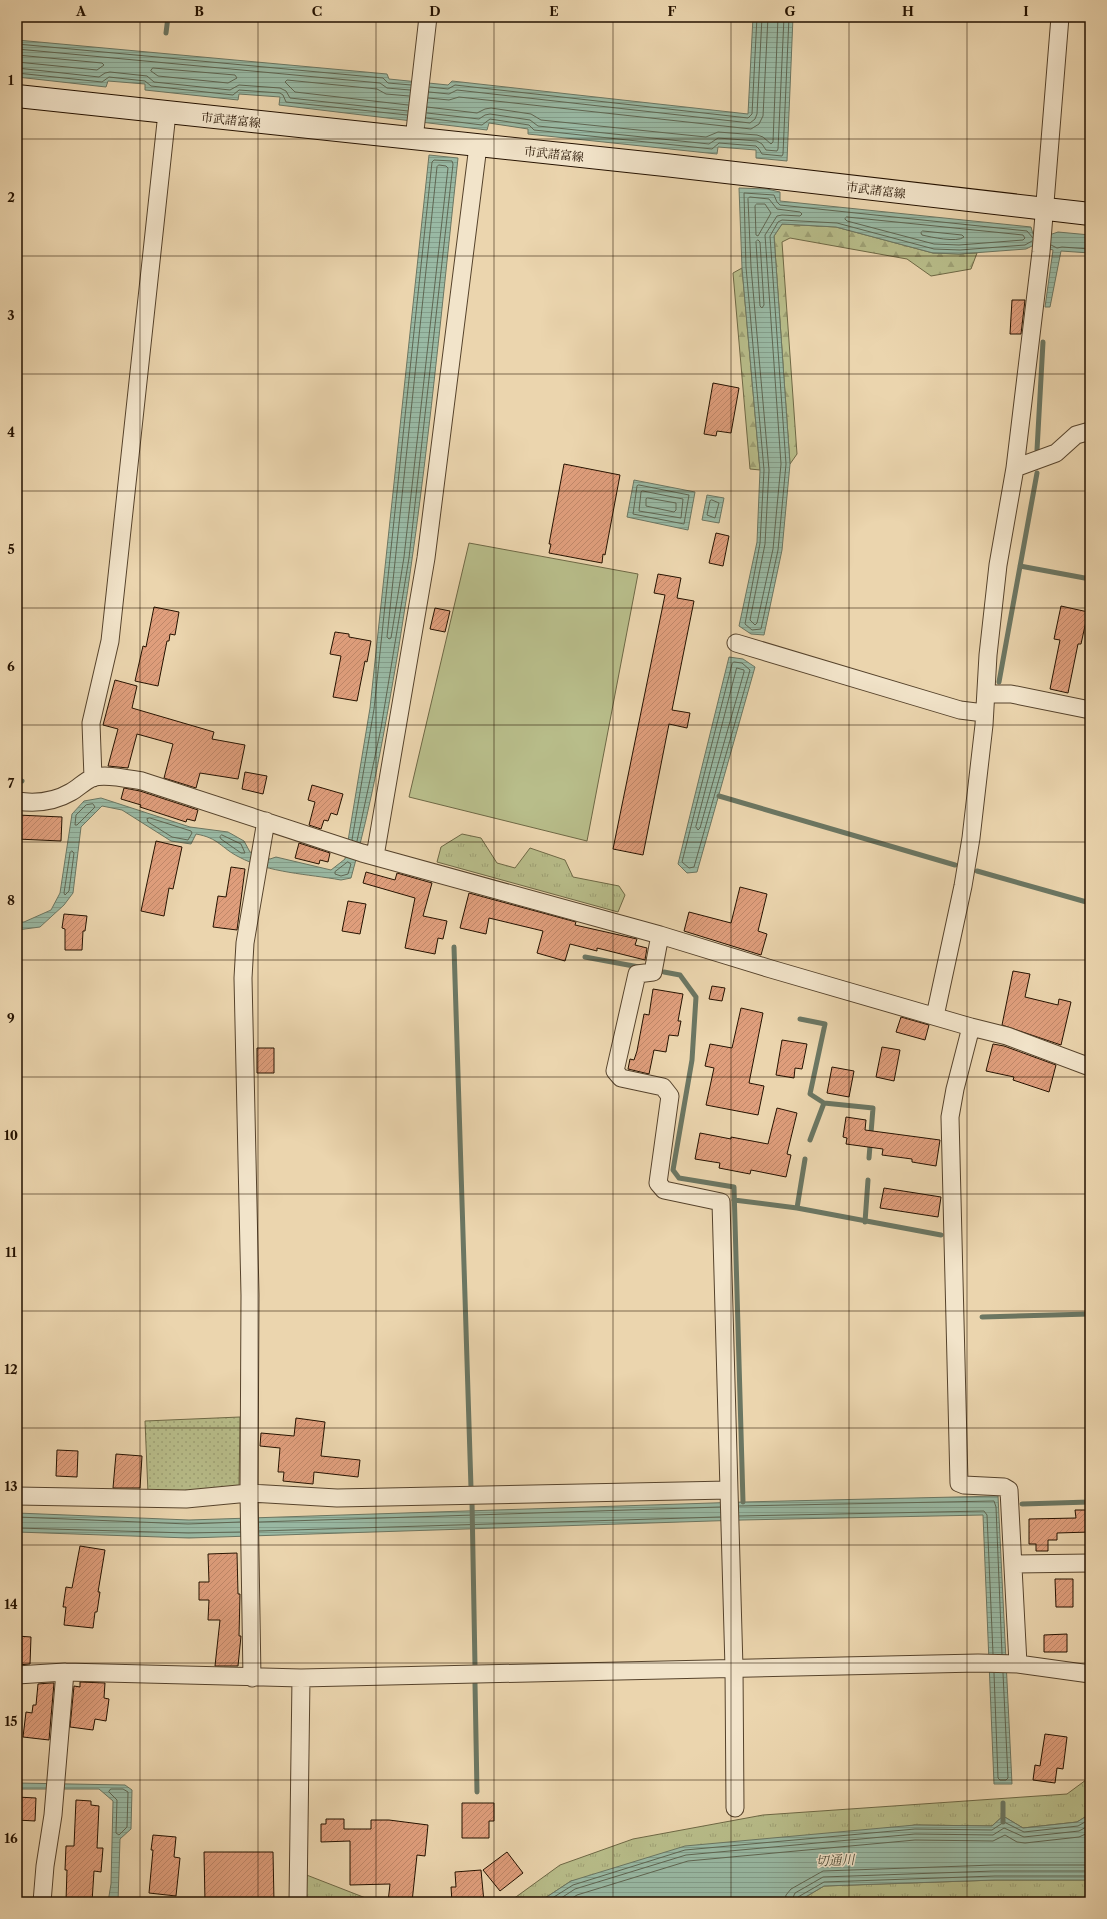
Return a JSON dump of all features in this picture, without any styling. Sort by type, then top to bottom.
[{"type":"main road","name":"市武諸富線","points":[[17,96],[167,113],[415,133],[478,146],[665,165],[1044,220],[1090,214]]},
{"type":"street","points":[[415,133],[428,17]]},
{"type":"street","points":[[935,1016],[963,886],[970,845],[984,725],[987,694],[988,655],[998,566],[1015,468],[1041,252],[1060,17]]},
{"type":"street","points":[[93,778],[91,723],[110,641],[167,113]]},
{"type":"street","points":[[369,855],[426,558],[478,146]]},
{"type":"street","points":[[1015,468],[1056,453],[1076,435],[1090,431]]},
{"type":"street","points":[[736,643],[960,710],[984,713]]},
{"type":"street","points":[[987,694],[1011,694],[1090,710]]},
{"type":"street","points":[[17,801],[31,803],[50,802],[70,793],[93,778],[112,777],[142,781],[369,855],[660,935],[771,969],[1007,1036],[1090,1067]]},
{"type":"street","points":[[252,1678],[249,1513],[250,1294],[243,978],[245,943],[266,821]]},
{"type":"street","points":[[660,935],[653,972],[636,974],[615,1071],[621,1078],[663,1087],[670,1096],[658,1183],[664,1190],[721,1202],[730,1494],[734,1668],[735,1808]]},
{"type":"street","points":[[971,1027],[955,1089],[950,1117],[959,1483],[964,1485],[1004,1487],[1009,1490],[1013,1564],[1014,1664]]},
{"type":"street","points":[[17,1496],[186,1499],[249,1493],[337,1498],[730,1494]]},
{"type":"street","points":[[1013,1564],[1090,1563]]},
{"type":"street","points":[[17,1675],[65,1672],[252,1678],[301,1678],[986,1663],[1014,1664],[1090,1674]]},
{"type":"street","points":[[42,1902],[55,1787],[65,1672]]},
{"type":"street","points":[[298,1902],[301,1678]]},
{"type":"green space","points":[[782,224],[836,227],[933,253],[977,253],[971,269],[931,276],[907,259],[790,238],[782,242],[797,454],[790,464],[774,236]]},
{"type":"green space","points":[[742,268],[760,470],[750,469],[733,273]]},
{"type":"green space","points":[[469,543],[638,574],[587,841],[409,797]]},
{"type":"green space","points":[[462,834],[481,838],[497,863],[515,868],[530,848],[565,860],[573,877],[619,886],[625,895],[618,912],[437,862],[441,847]]},
{"type":"green space","points":[[240,1417],[239,1489],[148,1493],[145,1421]]},
{"type":"green space","points":[[1090,1777],[1090,1814],[1077,1822],[1023,1828],[1003,1816],[992,1826],[915,1825],[571,1881],[539,1902],[509,1902],[560,1865],[633,1839],[763,1815],[1067,1794]]},
{"type":"green space","points":[[304,1874],[376,1902],[304,1902]]},
{"type":"green space","points":[[995,1880],[1090,1880],[1090,1902],[797,1902],[824,1886]]},
{"type":"water","points":[[753,17],[793,17],[787,161],[756,158],[756,150],[718,147],[717,154],[528,134],[528,129],[489,123],[487,130],[279,105],[280,97],[239,94],[238,100],[145,90],[145,84],[108,81],[106,87],[17,77],[17,40],[387,74],[389,79],[448,85],[452,81],[748,114]]},
{"type":"water","points":[[429,155],[458,158],[438,344],[408,591],[372,794],[351,878],[341,880],[276,870],[239,857],[210,838],[196,834],[191,844],[171,841],[122,810],[102,806],[81,827],[73,893],[64,905],[40,927],[17,930],[17,922],[24,922],[51,910],[60,893],[72,814],[84,801],[101,798],[190,827],[228,832],[244,841],[250,852],[270,859],[276,857],[331,870],[345,859],[370,708]]},
{"type":"water","points":[[739,188],[767,189],[780,192],[780,201],[1031,227],[1033,234],[1049,235],[1058,232],[1090,235],[1090,253],[1061,251],[1050,307],[1045,307],[1053,250],[1034,245],[1026,249],[959,254],[933,253],[836,227],[782,224],[774,236],[790,464],[782,550],[764,635],[751,634],[739,626],[757,542],[760,470],[742,268]]},
{"type":"water","points":[[634,480],[695,492],[688,530],[627,517]]},
{"type":"water","points":[[707,495],[724,498],[719,523],[702,520]]},
{"type":"water","points":[[729,657],[743,659],[755,667],[697,872],[687,873],[678,864]]},
{"type":"water","points":[[998,1496],[1012,1784],[994,1784],[983,1515],[742,1520],[189,1538],[17,1532],[17,1513],[189,1520],[743,1502]]},
{"type":"water","points":[[17,1783],[125,1785],[132,1790],[131,1829],[120,1839],[118,1902],[108,1902],[111,1884],[113,1801],[99,1789],[17,1789]]},
{"type":"water","name":"切通川","points":[[1090,1814],[1090,1880],[995,1880],[824,1886],[797,1902],[539,1902],[571,1881],[685,1846],[915,1825],[992,1826],[1003,1816],[1023,1828],[1077,1822]]},
{"type":"building","points":[[1012,300],[1025,300],[1021,334],[1010,334]]},
{"type":"building","points":[[713,383],[739,388],[731,433],[717,431],[716,436],[704,434]]},
{"type":"building","points":[[564,464],[620,475],[605,555],[603,554],[602,563],[549,553],[551,544],[549,544]]},
{"type":"building","points":[[716,533],[729,536],[723,566],[709,563]]},
{"type":"building","points":[[658,574],[681,578],[677,598],[694,601],[672,710],[690,713],[687,728],[669,724],[643,855],[613,849],[665,595],[654,593]]},
{"type":"building","points":[[1061,606],[1088,612],[1081,644],[1078,644],[1068,693],[1050,689],[1060,640],[1054,639]]},
{"type":"building","points":[[154,607],[179,612],[175,635],[170,634],[169,641],[167,641],[158,686],[135,681],[143,646],[146,647]]},
{"type":"building","points":[[435,608],[450,611],[445,632],[430,629]]},
{"type":"building","points":[[335,632],[349,634],[349,637],[371,641],[367,662],[365,661],[357,701],[333,697],[341,656],[330,654]]},
{"type":"building","points":[[115,680],[137,686],[132,708],[214,732],[212,739],[245,745],[238,779],[200,773],[196,788],[164,778],[173,744],[137,734],[128,768],[108,766],[118,729],[103,725]]},
{"type":"building","points":[[245,772],[267,776],[263,794],[242,789]]},
{"type":"building","points":[[312,785],[343,794],[337,815],[331,813],[328,821],[324,820],[321,829],[309,825],[315,802],[308,800]]},
{"type":"building","points":[[124,788],[140,791],[198,810],[195,821],[187,819],[186,822],[140,807],[141,805],[121,799]]},
{"type":"building","points":[[17,815],[62,817],[61,841],[17,839]]},
{"type":"building","points":[[156,841],[182,847],[173,889],[169,888],[164,916],[141,911]]},
{"type":"building","points":[[299,843],[330,853],[328,862],[320,860],[319,864],[295,858]]},
{"type":"building","points":[[231,867],[245,869],[237,930],[213,927],[218,896],[226,897]]},
{"type":"building","points":[[366,872],[395,880],[397,873],[432,883],[423,916],[447,921],[443,939],[438,938],[435,954],[405,948],[415,898],[363,883]]},
{"type":"building","points":[[740,887],[767,894],[758,931],[767,934],[761,955],[684,931],[689,912],[731,923]]},
{"type":"building","points":[[469,893],[576,922],[575,925],[637,939],[635,945],[647,948],[645,960],[597,948],[597,951],[570,944],[565,961],[537,953],[543,931],[489,918],[486,934],[460,928]]},
{"type":"building","points":[[348,901],[366,904],[360,934],[342,931]]},
{"type":"building","points":[[64,914],[87,916],[85,931],[83,931],[82,950],[65,950],[65,929],[62,928]]},
{"type":"building","points":[[1013,971],[1030,974],[1025,997],[1058,1005],[1059,999],[1071,1002],[1061,1045],[1002,1025]]},
{"type":"building","points":[[712,986],[725,988],[722,1001],[709,999]]},
{"type":"building","points":[[653,989],[683,994],[678,1021],[681,1021],[678,1036],[669,1035],[666,1052],[654,1050],[649,1074],[628,1069],[630,1059],[634,1060],[637,1051],[644,1014],[649,1015]]},
{"type":"building","points":[[741,1008],[763,1013],[749,1083],[764,1086],[758,1115],[706,1105],[714,1068],[705,1066],[710,1044],[732,1048]]},
{"type":"building","points":[[901,1017],[929,1025],[925,1040],[896,1032]]},
{"type":"building","points":[[782,1040],[807,1044],[802,1069],[795,1068],[794,1078],[776,1075]]},
{"type":"building","points":[[993,1044],[1004,1046],[1056,1065],[1049,1092],[1013,1080],[1014,1077],[986,1071]]},
{"type":"building","points":[[882,1047],[900,1050],[894,1081],[876,1077]]},
{"type":"building","points":[[257,1048],[274,1048],[274,1073],[257,1073]]},
{"type":"building","points":[[832,1067],[854,1071],[849,1097],[827,1093]]},
{"type":"building","points":[[777,1108],[797,1113],[787,1154],[791,1155],[786,1177],[751,1170],[750,1174],[719,1168],[720,1163],[695,1159],[700,1133],[768,1144]]},
{"type":"building","points":[[846,1117],[866,1120],[865,1130],[940,1140],[936,1166],[912,1162],[912,1159],[882,1155],[883,1149],[846,1144],[847,1138],[843,1137]]},
{"type":"building","points":[[884,1188],[941,1197],[938,1217],[880,1208]]},
{"type":"building","points":[[296,1418],[325,1422],[321,1456],[360,1460],[358,1477],[314,1472],[313,1484],[283,1481],[284,1472],[278,1472],[280,1448],[260,1446],[261,1433],[294,1436]]},
{"type":"building","points":[[57,1450],[78,1451],[77,1477],[56,1476]]},
{"type":"building","points":[[116,1454],[142,1456],[140,1488],[113,1488]]},
{"type":"building","points":[[1075,1510],[1090,1510],[1090,1532],[1057,1533],[1057,1540],[1048,1540],[1048,1551],[1036,1551],[1036,1544],[1029,1544],[1029,1519],[1076,1518]]},
{"type":"building","points":[[80,1546],[105,1550],[98,1592],[100,1592],[97,1612],[95,1612],[93,1628],[64,1625],[66,1607],[63,1607],[66,1587],[72,1588]]},
{"type":"building","points":[[237,1553],[238,1594],[240,1594],[239,1636],[241,1636],[238,1666],[215,1666],[220,1620],[208,1620],[209,1600],[199,1600],[199,1582],[209,1582],[208,1554]]},
{"type":"building","points":[[1055,1579],[1073,1579],[1073,1607],[1056,1607]]},
{"type":"building","points":[[1067,1634],[1067,1652],[1044,1652],[1044,1635]]},
{"type":"building","points":[[17,1636],[31,1637],[30,1664],[17,1665]]},
{"type":"building","points":[[80,1682],[105,1683],[104,1698],[109,1699],[106,1721],[95,1719],[93,1730],[70,1727],[74,1686],[80,1687]]},
{"type":"building","points":[[54,1683],[49,1740],[23,1737],[26,1712],[32,1713],[33,1705],[36,1705],[38,1684]]},
{"type":"building","points":[[1045,1734],[1067,1737],[1063,1769],[1057,1768],[1055,1783],[1033,1780],[1035,1765],[1040,1766]]},
{"type":"building","points":[[17,1797],[36,1798],[35,1821],[17,1820]]},
{"type":"building","points":[[76,1800],[91,1801],[91,1805],[99,1806],[97,1848],[103,1848],[101,1872],[94,1871],[92,1902],[66,1901],[66,1846],[74,1846]]},
{"type":"building","points":[[462,1803],[494,1803],[494,1821],[489,1821],[489,1838],[462,1838]]},
{"type":"building","points":[[326,1819],[344,1819],[344,1829],[371,1829],[371,1820],[389,1820],[428,1825],[425,1856],[417,1855],[412,1902],[388,1902],[390,1884],[350,1885],[350,1841],[321,1842],[321,1824],[326,1824]]},
{"type":"building","points":[[153,1835],[176,1837],[174,1857],[180,1858],[176,1896],[149,1893]]},
{"type":"building","points":[[204,1852],[273,1852],[274,1902],[205,1902]]},
{"type":"building","points":[[507,1852],[523,1873],[500,1891],[483,1870]]},
{"type":"building","points":[[481,1870],[484,1902],[452,1902],[451,1887],[456,1887],[455,1872]]},
{"type":"waterway","points":[[166,33],[168,17]]},
{"type":"waterway","points":[[1037,450],[1043,342]]},
{"type":"waterway","points":[[999,682],[1037,473]]},
{"type":"waterway","points":[[1020,566],[1090,579]]},
{"type":"waterway","points":[[17,779],[22,781]]},
{"type":"waterway","points":[[719,796],[955,865]]},
{"type":"waterway","points":[[977,871],[1090,903]]},
{"type":"waterway","points":[[454,947],[471,1488]]},
{"type":"waterway","points":[[585,957],[639,967]]},
{"type":"waterway","points":[[664,972],[680,975],[696,997],[692,1060],[673,1170],[679,1178],[734,1187],[743,1502]]},
{"type":"waterway","points":[[800,1019],[825,1024],[810,1094],[824,1103],[873,1108],[869,1158]]},
{"type":"waterway","points":[[810,1140],[824,1103]]},
{"type":"waterway","points":[[797,1208],[805,1159]]},
{"type":"waterway","points":[[865,1222],[868,1180]]},
{"type":"waterway","points":[[734,1200],[797,1208],[941,1235]]},
{"type":"waterway","points":[[982,1317],[1090,1314]]},
{"type":"waterway","points":[[472,1502],[475,1666]]},
{"type":"waterway","points":[[1022,1504],[1090,1502]]},
{"type":"waterway","points":[[475,1683],[477,1792]]},
{"type":"waterway","points":[[1003,1803],[1003,1822]]}]
